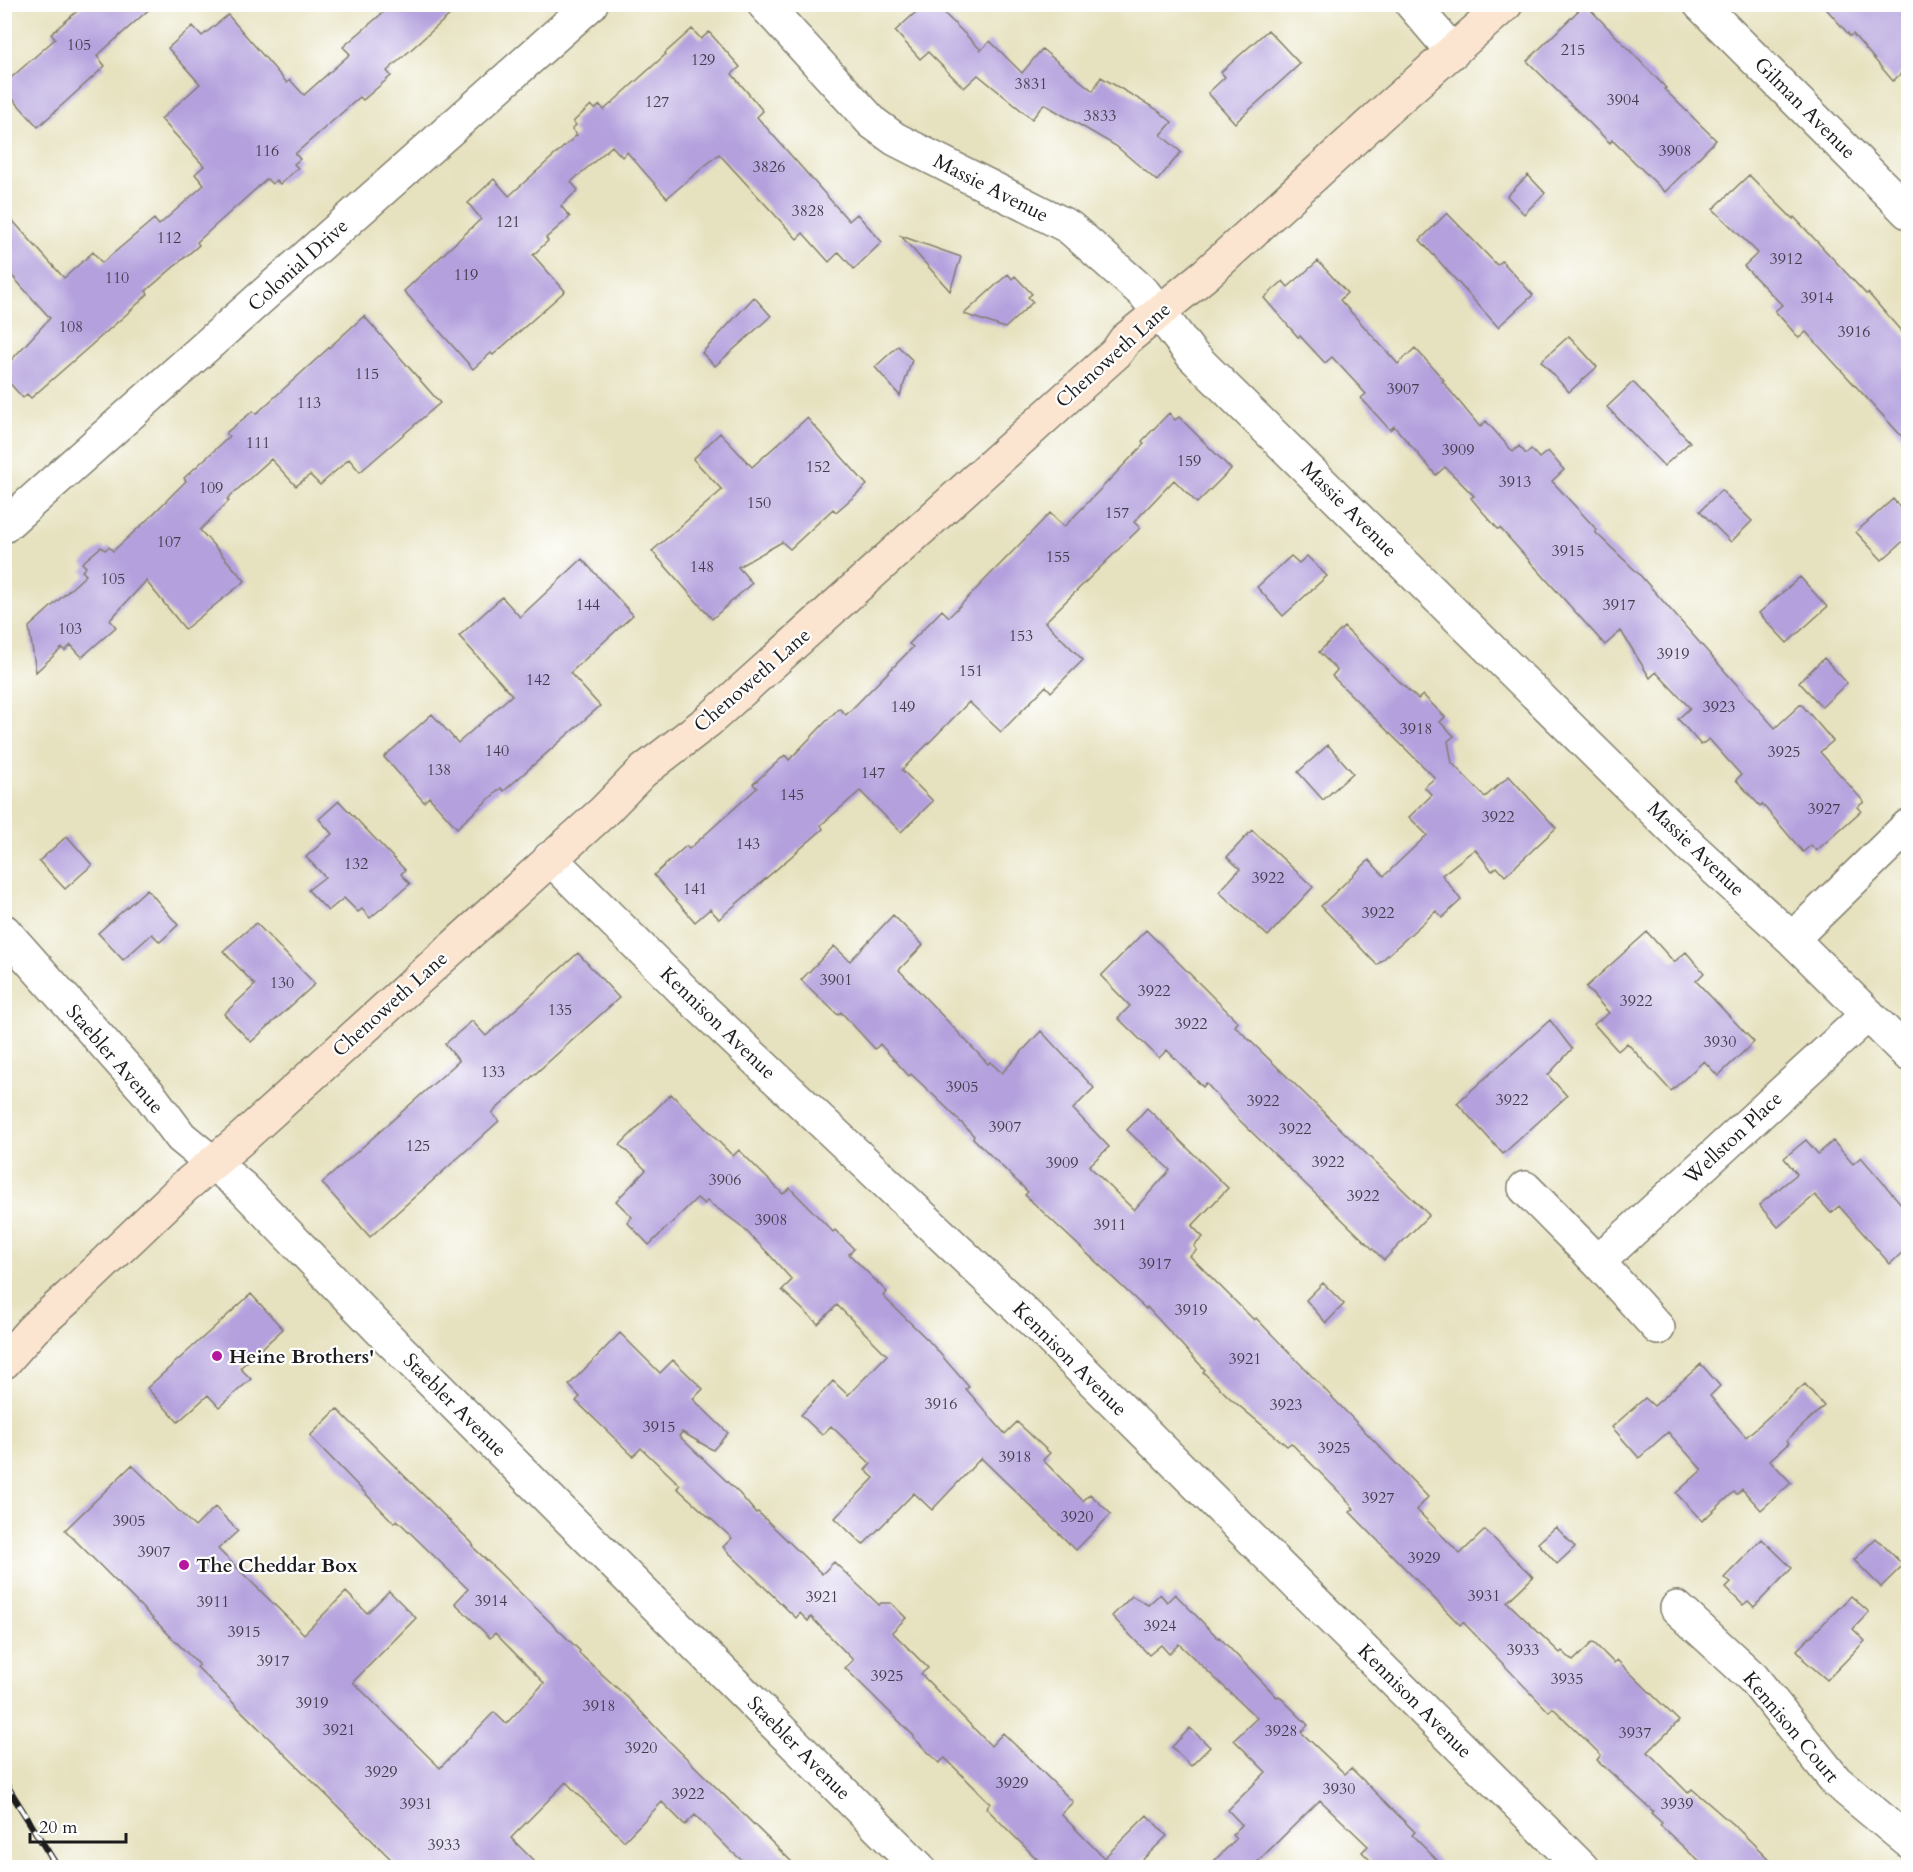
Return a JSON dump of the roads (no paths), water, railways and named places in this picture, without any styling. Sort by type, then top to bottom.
[{"type":"main road","name":"Chenoweth Lane","points":[[4,1362],[33,1329],[184,1187],[240,1140],[604,811],[642,772],[733,699],[1116,353],[1125,340],[1206,274],[1506,4]]},
{"type":"street","name":"Colonial Drive","points":[[4,526],[591,4]]},
{"type":"street","name":"Massie Avenue","points":[[764,4],[873,123],[895,139],[1069,227],[1144,293],[1192,355],[1691,847],[1792,939],[1908,1054]]},
{"type":"street","points":[[1412,4],[1453,52]]},
{"type":"street","name":"Gilman Avenue","points":[[1700,4],[1908,212]]},
{"type":"street","points":[[1792,939],[1908,826]]},
{"type":"street","name":"Kennison Avenue","points":[[550,858],[692,999],[1039,1327],[1582,1868]]},
{"type":"street","name":"Staebler Avenue","points":[[4,931],[149,1094],[181,1137],[243,1188],[388,1338],[919,1868]]},
{"type":"street","name":"Wellston Place","points":[[1598,1262],[1868,1014]]},
{"type":"street","points":[[1525,1188],[1598,1262],[1658,1329]]},
{"type":"street","name":"Kennison Court","points":[[1677,1608],[1753,1678],[1836,1781],[1908,1841]]},
{"type":"railway","points":[[4,1781],[58,1868]]},
{"type":"place","name":"Heine Brothers'","points":[[217,1356]]},
{"type":"place","name":"The Cheddar Box","points":[[184,1565]]}]
